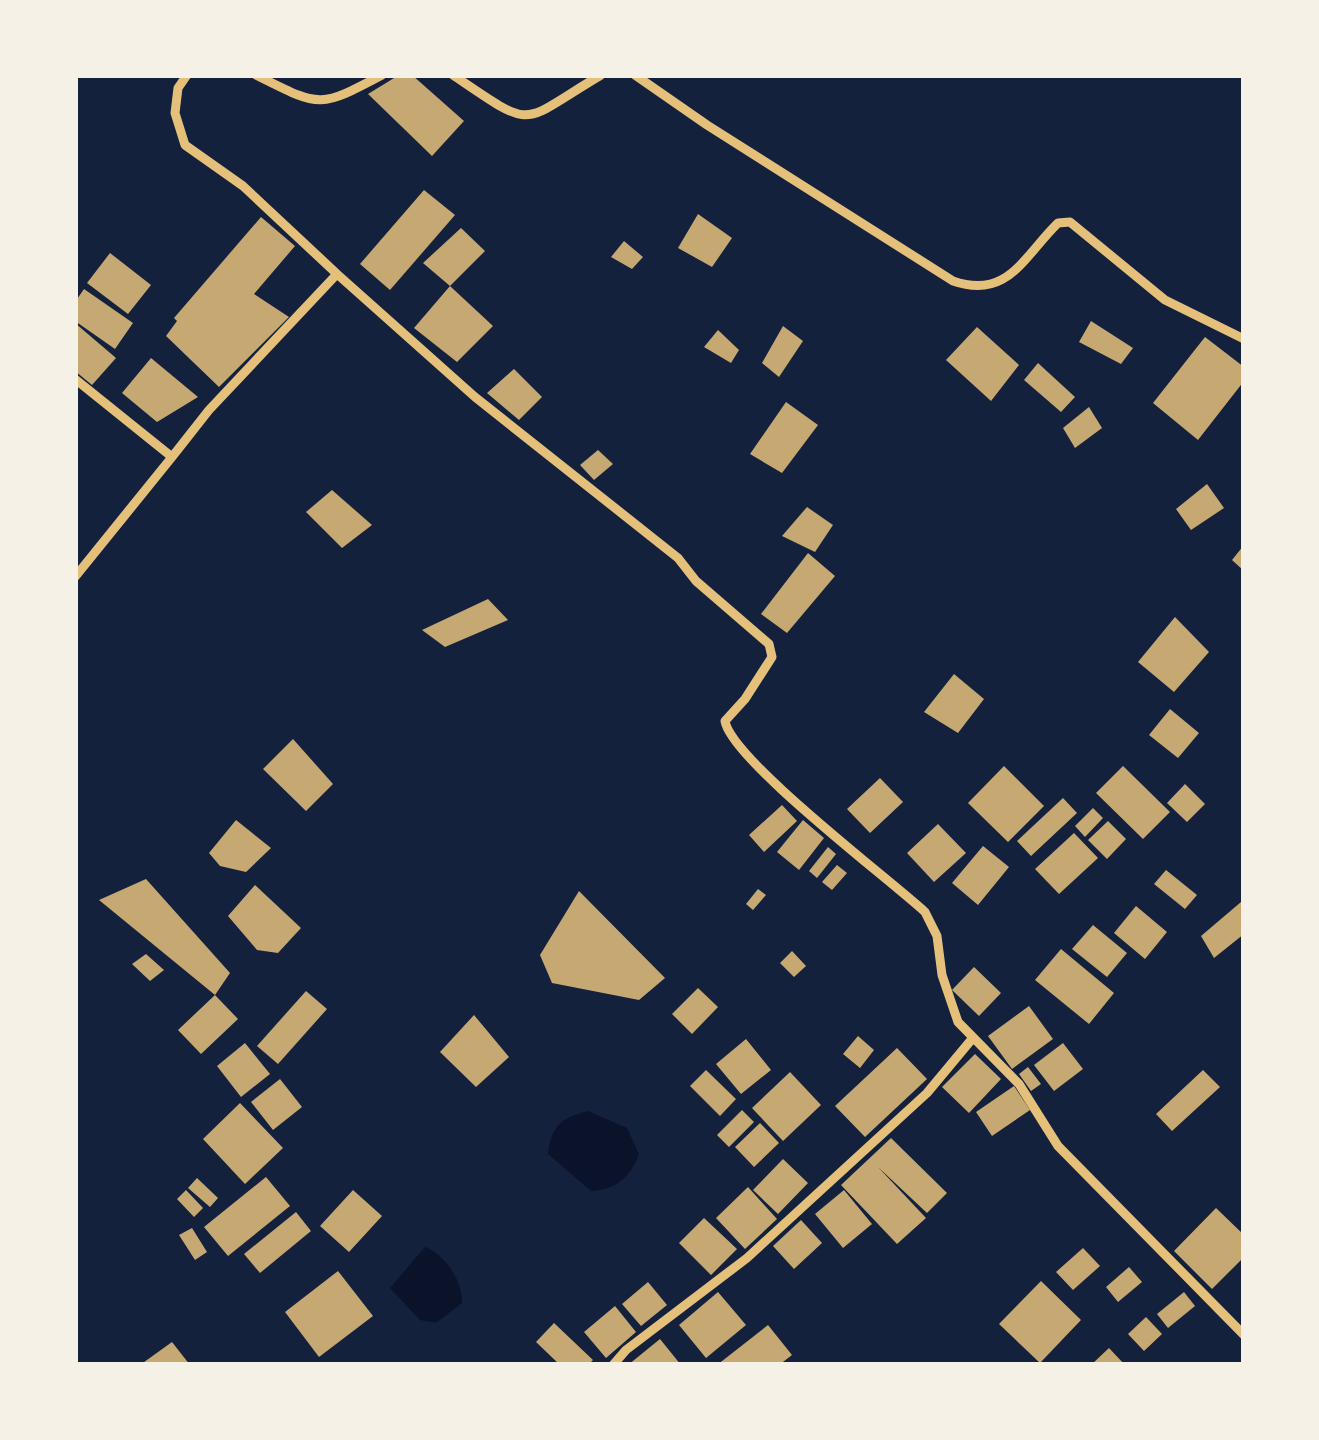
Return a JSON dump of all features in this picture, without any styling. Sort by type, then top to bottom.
[{"type":"street","points":[[187,75],[178,88],[175,113],[185,146],[243,186],[476,397],[678,558],[696,581],[769,644],[772,657],[725,722],[727,734],[820,822],[925,911],[937,936],[942,975],[958,1022],[1019,1084],[1058,1146],[1244,1335]]},
{"type":"street","points":[[256,75],[317,103],[382,75]]},
{"type":"street","points":[[454,75],[508,112],[525,118],[552,108],[601,75]]},
{"type":"street","points":[[635,75],[953,281],[974,289],[1002,282],[1058,223],[1070,222],[1166,300],[1244,339]]},
{"type":"street","points":[[75,577],[209,410],[338,274]]},
{"type":"street","points":[[75,379],[172,457]]},
{"type":"street","points":[[613,1365],[746,1258],[927,1093],[972,1039]]},
{"type":"water","points":[[588,1111],[627,1128],[639,1154],[621,1181],[591,1191],[548,1154],[559,1125]]},
{"type":"water","points":[[425,1247],[446,1263],[462,1295],[462,1303],[436,1323],[420,1320],[390,1288]]},
{"type":"building","points":[[399,75],[412,75],[464,121],[432,156],[368,94]]},
{"type":"building","points":[[424,190],[455,215],[390,290],[360,264]]},
{"type":"building","points":[[698,214],[732,238],[712,267],[678,248]]},
{"type":"building","points":[[261,217],[295,246],[254,294],[289,317],[219,387],[166,336],[177,321],[174,318]]},
{"type":"building","points":[[461,228],[485,251],[450,286],[423,263]]},
{"type":"building","points":[[624,241],[643,257],[632,269],[611,257]]},
{"type":"building","points":[[110,253],[151,285],[128,314],[87,283]]},
{"type":"building","points":[[450,286],[493,326],[457,362],[414,328]]},
{"type":"building","points":[[84,289],[133,323],[115,349],[75,321],[75,302]]},
{"type":"building","points":[[1091,321],[1133,348],[1121,364],[1079,342]]},
{"type":"building","points":[[75,323],[116,358],[92,385],[75,371]]},
{"type":"building","points":[[783,326],[803,341],[779,377],[762,363]]},
{"type":"building","points":[[977,327],[1019,365],[991,401],[946,360]]},
{"type":"building","points":[[718,330],[739,350],[731,363],[704,347]]},
{"type":"building","points":[[1205,337],[1244,367],[1244,381],[1198,440],[1153,403]]},
{"type":"building","points":[[151,358],[198,397],[157,422],[122,393]]},
{"type":"building","points":[[1038,363],[1075,397],[1061,412],[1024,380]]},
{"type":"building","points":[[514,369],[542,397],[519,420],[487,393]]},
{"type":"building","points":[[786,402],[818,425],[782,473],[750,454]]},
{"type":"building","points":[[1089,407],[1102,428],[1075,448],[1063,428]]},
{"type":"building","points":[[598,450],[613,464],[594,480],[580,465]]},
{"type":"building","points":[[1207,484],[1224,508],[1191,530],[1176,509]]},
{"type":"building","points":[[332,490],[372,525],[342,548],[306,512]]},
{"type":"building","points":[[807,507],[833,525],[815,552],[782,536]]},
{"type":"building","points":[[1244,545],[1244,571],[1232,560]]},
{"type":"building","points":[[808,553],[835,576],[787,633],[761,614]]},
{"type":"building","points":[[488,599],[508,620],[445,647],[422,630]]},
{"type":"building","points":[[1175,617],[1209,652],[1174,692],[1138,662]]},
{"type":"building","points":[[954,674],[984,699],[958,733],[924,712]]},
{"type":"building","points":[[1170,709],[1199,733],[1178,758],[1149,735]]},
{"type":"building","points":[[293,739],[333,784],[306,811],[263,769]]},
{"type":"building","points":[[1004,766],[1044,806],[1008,842],[968,803]]},
{"type":"building","points":[[1123,766],[1170,812],[1143,839],[1096,793]]},
{"type":"building","points":[[880,778],[903,802],[870,833],[847,809]]},
{"type":"building","points":[[1185,784],[1205,804],[1187,822],[1167,803]]},
{"type":"building","points":[[1063,798],[1077,813],[1031,856],[1017,841]]},
{"type":"building","points":[[782,805],[797,821],[764,852],[749,835]]},
{"type":"building","points":[[1093,808],[1103,818],[1085,837],[1075,826]]},
{"type":"building","points":[[236,820],[271,848],[246,872],[220,866],[209,853]]},
{"type":"building","points":[[803,820],[824,838],[799,870],[777,852]]},
{"type":"building","points":[[1108,821],[1126,839],[1107,859],[1088,840]]},
{"type":"building","points":[[938,824],[966,853],[934,882],[907,853]]},
{"type":"building","points":[[1074,833],[1098,858],[1059,894],[1035,869]]},
{"type":"building","points":[[983,846],[1009,867],[978,905],[952,883]]},
{"type":"building","points":[[828,847],[836,854],[817,878],[809,871]]},
{"type":"building","points":[[837,865],[847,873],[832,890],[822,882]]},
{"type":"building","points":[[1166,870],[1197,895],[1185,909],[1154,884]]},
{"type":"building","points":[[146,879],[230,973],[215,995],[99,900]]},
{"type":"building","points":[[255,885],[301,928],[278,953],[257,950],[228,916]]},
{"type":"building","points":[[758,889],[766,895],[753,910],[746,904]]},
{"type":"building","points":[[579,891],[665,978],[639,1000],[552,983],[540,955]]},
{"type":"building","points":[[1241,902],[1244,934],[1214,958],[1201,936]]},
{"type":"building","points":[[1136,906],[1167,932],[1145,959],[1114,933]]},
{"type":"building","points":[[1093,925],[1127,953],[1107,977],[1072,949]]},
{"type":"building","points":[[1061,949],[1114,993],[1089,1024],[1035,980]]},
{"type":"building","points":[[792,951],[806,966],[794,977],[780,963]]},
{"type":"building","points":[[146,954],[164,970],[150,981],[132,964]]},
{"type":"building","points":[[974,967],[1001,993],[979,1016],[952,990]]},
{"type":"building","points":[[698,988],[718,1007],[692,1034],[672,1014]]},
{"type":"building","points":[[306,991],[327,1009],[278,1064],[257,1046]]},
{"type":"building","points":[[215,995],[238,1019],[201,1054],[178,1030]]},
{"type":"building","points":[[1029,1006],[1053,1039],[1012,1069],[988,1036]]},
{"type":"building","points":[[474,1015],[509,1057],[476,1087],[440,1052]]},
{"type":"building","points":[[858,1036],[874,1050],[860,1068],[843,1054]]},
{"type":"building","points":[[746,1039],[771,1070],[741,1094],[716,1064]]},
{"type":"building","points":[[245,1043],[270,1074],[241,1097],[217,1066]]},
{"type":"building","points":[[1063,1043],[1083,1069],[1054,1091],[1034,1065]]},
{"type":"building","points":[[897,1048],[927,1079],[865,1137],[835,1106]]},
{"type":"building","points":[[975,1054],[1001,1079],[969,1113],[942,1087]]},
{"type":"building","points":[[1028,1067],[1041,1084],[1031,1091],[1019,1074]]},
{"type":"building","points":[[706,1070],[736,1099],[720,1116],[690,1086]]},
{"type":"building","points":[[1203,1070],[1220,1087],[1172,1131],[1156,1114]]},
{"type":"building","points":[[790,1072],[821,1105],[783,1141],[752,1108]]},
{"type":"building","points":[[280,1079],[302,1107],[273,1130],[251,1102]]},
{"type":"building","points":[[1014,1086],[1030,1110],[992,1136],[976,1112]]},
{"type":"building","points":[[240,1103],[283,1148],[245,1184],[203,1139]]},
{"type":"building","points":[[742,1110],[754,1122],[729,1147],[717,1135]]},
{"type":"building","points":[[760,1123],[779,1143],[754,1167],[735,1147]]},
{"type":"building","points":[[891,1138],[947,1193],[927,1213],[878,1167],[926,1218],[897,1244],[841,1185]]},
{"type":"building","points":[[783,1159],[808,1183],[778,1214],[753,1190]]},
{"type":"building","points":[[266,1177],[290,1206],[228,1256],[204,1227]]},
{"type":"building","points":[[197,1178],[218,1198],[210,1207],[188,1188]]},
{"type":"building","points":[[748,1187],[777,1219],[745,1249],[716,1218]]},
{"type":"building","points":[[186,1190],[203,1208],[194,1217],[177,1199]]},
{"type":"building","points":[[353,1190],[382,1216],[349,1252],[320,1226]]},
{"type":"building","points":[[844,1190],[872,1224],[843,1248],[815,1214]]},
{"type":"building","points":[[1216,1208],[1244,1235],[1244,1257],[1212,1289],[1174,1251]]},
{"type":"building","points":[[296,1212],[311,1231],[260,1273],[244,1254]]},
{"type":"building","points":[[704,1218],[737,1249],[711,1275],[679,1243]]},
{"type":"building","points":[[801,1220],[822,1243],[794,1269],[773,1246]]},
{"type":"building","points":[[192,1228],[207,1252],[195,1260],[179,1235]]},
{"type":"building","points":[[1083,1248],[1100,1266],[1073,1290],[1056,1272]]},
{"type":"building","points":[[1129,1267],[1142,1282],[1118,1302],[1106,1287]]},
{"type":"building","points":[[338,1271],[373,1316],[319,1357],[285,1312]]},
{"type":"building","points":[[1041,1281],[1081,1320],[1040,1363],[999,1324]]},
{"type":"building","points":[[648,1282],[667,1305],[641,1326],[622,1304]]},
{"type":"building","points":[[718,1292],[746,1325],[706,1358],[679,1325]]},
{"type":"building","points":[[1184,1292],[1195,1306],[1168,1328],[1157,1314]]},
{"type":"building","points":[[615,1306],[636,1332],[606,1358],[584,1332]]},
{"type":"building","points":[[1146,1317],[1162,1334],[1144,1351],[1128,1334]]},
{"type":"building","points":[[554,1323],[593,1360],[588,1365],[560,1365],[536,1342]]},
{"type":"building","points":[[768,1325],[792,1355],[779,1365],[717,1365]]},
{"type":"building","points":[[660,1339],[681,1365],[628,1365]]},
{"type":"building","points":[[172,1342],[190,1365],[140,1365]]},
{"type":"building","points":[[1109,1348],[1125,1365],[1091,1365]]}]
